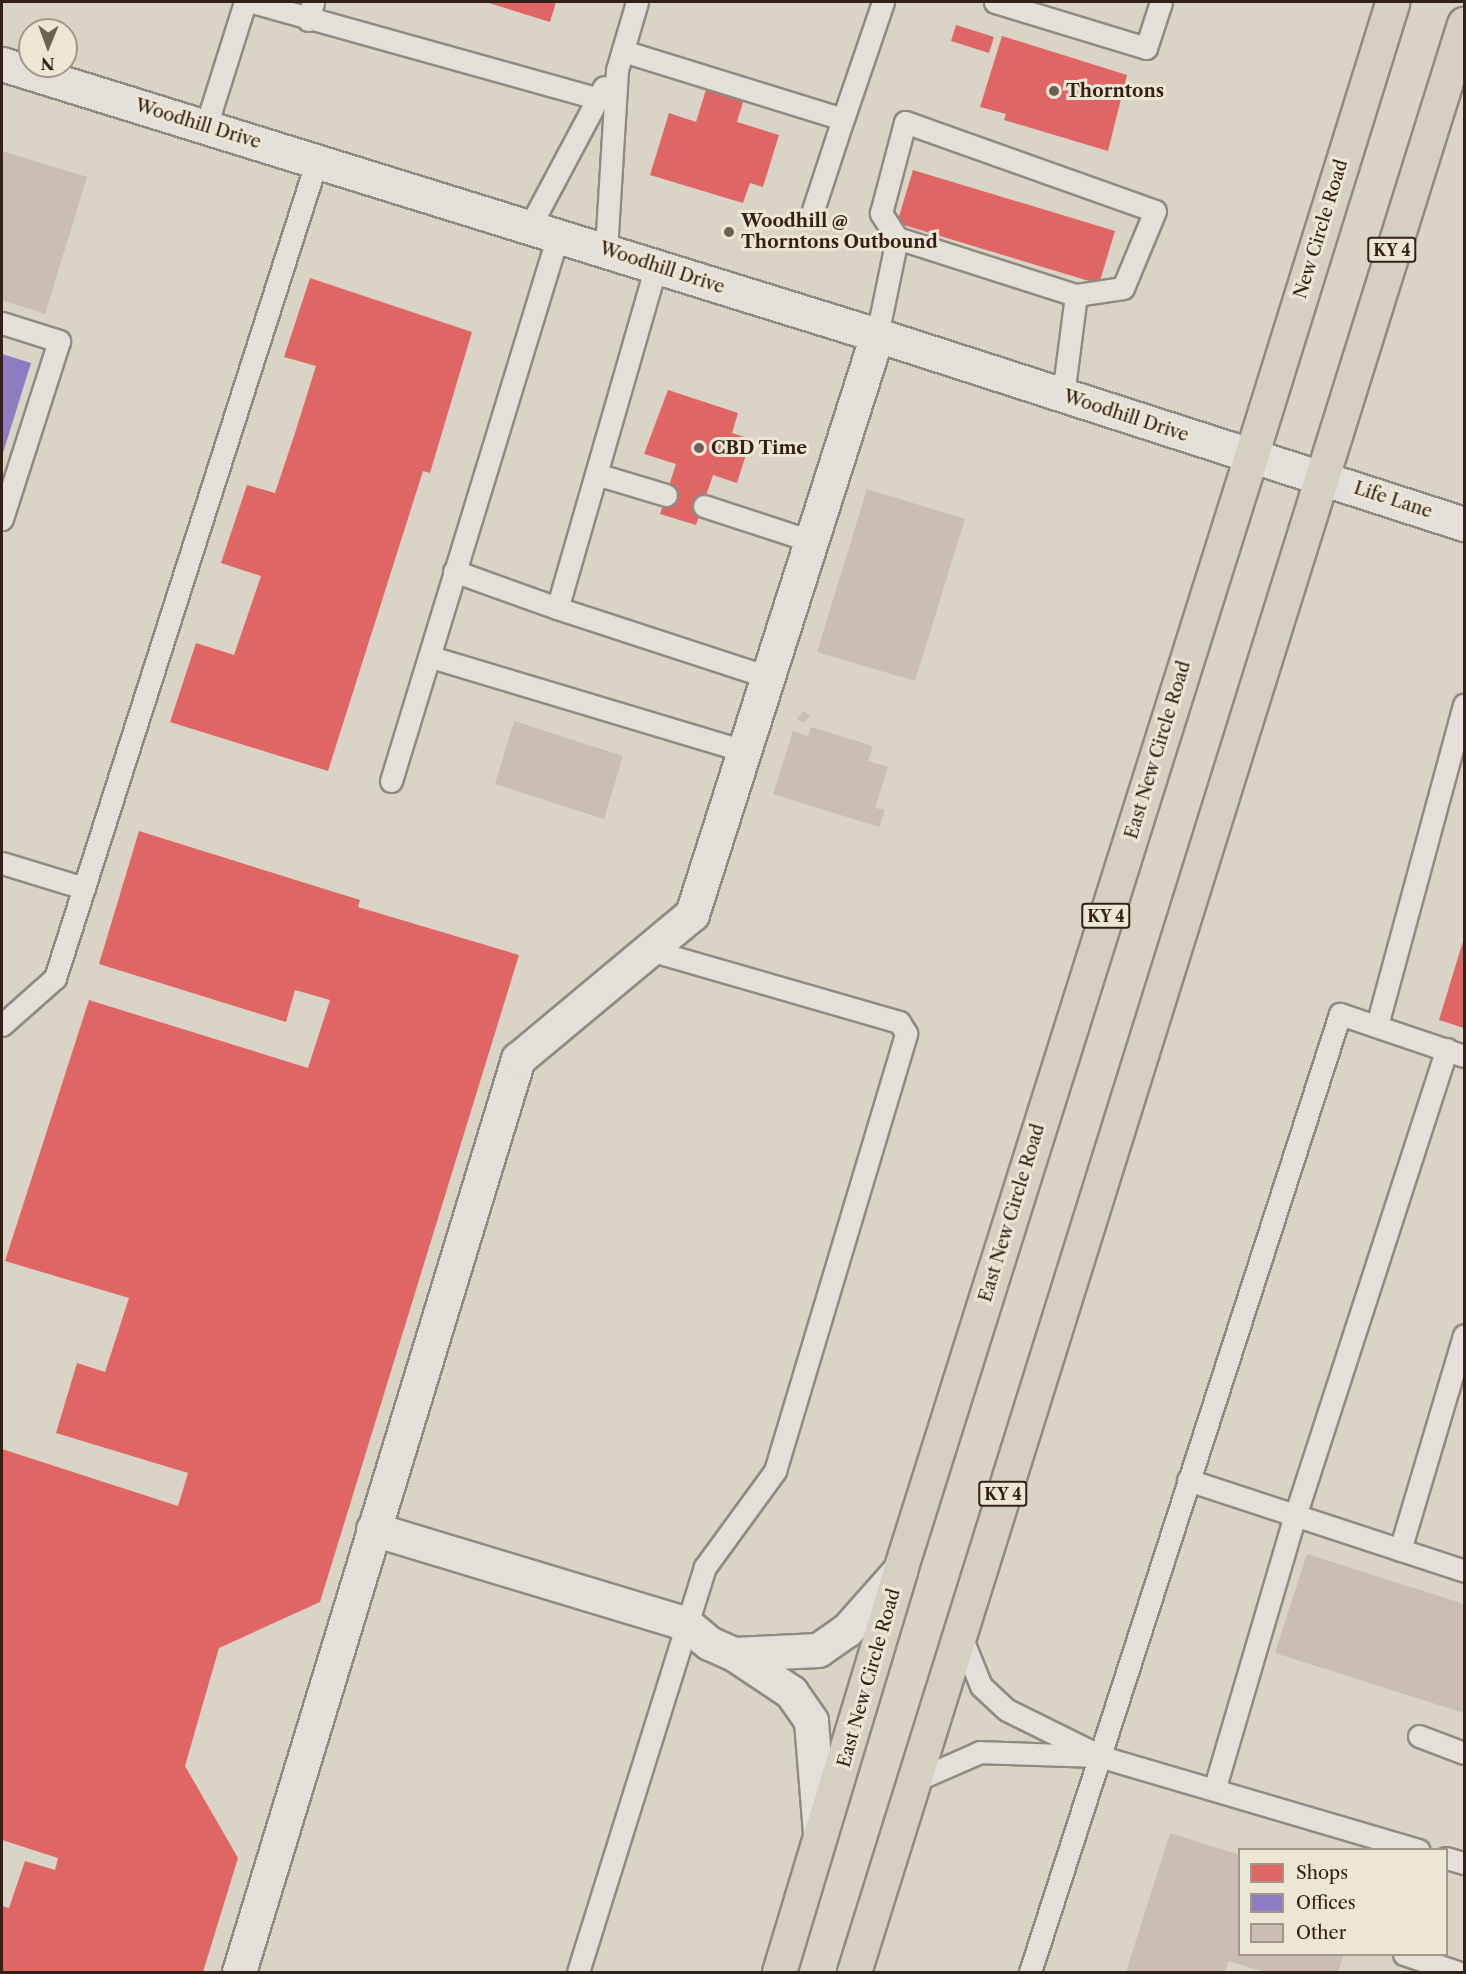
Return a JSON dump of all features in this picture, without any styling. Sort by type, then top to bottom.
[{"type":"highway","name":"New Circle Road","points":[[1251,456],[1392,2]]},
{"type":"highway","name":"KY 4","points":[[854,1972],[1464,24]]},
{"type":"highway","name":"East New Circle Road","points":[[779,1972],[821,1841],[900,1570],[1251,456]]},
{"type":"street","name":"Woodhill Drive","points":[[2,64],[606,250],[1322,477]]},
{"type":"street","points":[[239,1972],[518,1059],[692,914],[877,335]]},
{"type":"street","name":"Life Lane","points":[[1322,477],[1464,524]]},
{"type":"street","points":[[373,1529],[685,1623],[709,1643],[734,1654],[791,1692],[811,1721],[821,1841]]},
{"type":"street","points":[[734,1654],[818,1650],[847,1630],[900,1570]]},
{"type":"lane","points":[[206,126],[245,2]]},
{"type":"lane","points":[[252,2],[310,11],[596,98]]},
{"type":"lane","points":[[606,250],[620,61],[637,2]]},
{"type":"lane","points":[[813,210],[883,2]]},
{"type":"lane","points":[[995,2],[1146,48],[1161,2]]},
{"type":"lane","points":[[392,781],[431,657],[544,231],[596,98],[620,61]]},
{"type":"lane","points":[[620,61],[843,119]]},
{"type":"lane","points":[[905,122],[1155,211],[1123,288],[1076,295],[897,238],[881,213],[905,122]]},
{"type":"lane","points":[[2,1025],[55,978],[317,160]]},
{"type":"lane","points":[[877,335],[897,238]]},
{"type":"lane","points":[[557,608],[656,266]]},
{"type":"lane","points":[[1062,395],[1076,295]]},
{"type":"lane","points":[[2,322],[59,341],[2,519]]},
{"type":"lane","points":[[596,474],[666,495]]},
{"type":"lane","points":[[704,506],[811,541]]},
{"type":"lane","points":[[454,571],[557,608],[768,677]]},
{"type":"lane","points":[[431,657],[744,751]]},
{"type":"lane","points":[[1377,1025],[1462,719]]},
{"type":"lane","points":[[2,863],[84,888]]},
{"type":"lane","points":[[578,1972],[685,1623],[705,1567],[775,1470],[906,1033],[898,1022],[649,950]]},
{"type":"lane","points":[[1030,1972],[1102,1757],[1188,1480],[1340,1014],[1456,1052],[1295,1516],[1215,1787]]},
{"type":"lane","points":[[1400,1550],[1464,1335]]},
{"type":"lane","points":[[1188,1480],[1464,1571]]},
{"type":"lane","points":[[960,1634],[981,1686],[1006,1710],[1102,1757],[1215,1787],[1413,1848]]},
{"type":"lane","points":[[1419,1736],[1464,1753]]},
{"type":"lane","points":[[914,1781],[980,1752],[1102,1757]]},
{"type":"lane","points":[[1448,1859],[1464,1863]]},
{"type":"lane","points":[[1410,1956],[1457,1972]]},
{"type":"building: Shops","points":[[486,2],[556,2],[550,22]]},
{"type":"building: Shops","points":[[956,25],[994,37],[989,53],[951,41]]},
{"type":"building: Shops","name":"Thorntons","points":[[1002,36],[1127,75],[1108,151],[1004,120],[1006,114],[980,107]]},
{"type":"building: Shops","points":[[709,80],[746,92],[737,122],[779,135],[763,187],[750,183],[743,203],[650,175],[669,113],[696,122]]},
{"type":"building: Shops","points":[[913,170],[1115,231],[1099,284],[897,223]]},
{"type":"building: Shops","points":[[310,278],[472,332],[430,473],[423,471],[328,771],[170,722],[196,643],[234,655],[261,576],[221,563],[247,485],[275,493],[316,366],[284,357]]},
{"type":"building: Shops","points":[[668,390],[738,413],[732,433],[751,439],[737,483],[713,475],[696,525],[660,514],[676,464],[644,454]]},
{"type":"building: Shops","points":[[139,831],[360,900],[358,907],[519,955],[320,1602],[219,1648],[185,1766],[238,1858],[203,1972],[2,1972],[2,1906],[9,1908],[25,1861],[55,1870],[58,1858],[2,1840],[2,1449],[178,1506],[188,1473],[56,1433],[77,1363],[105,1372],[129,1298],[5,1261],[89,1000],[308,1068],[330,1000],[295,990],[286,1022],[99,964]]},
{"type":"building: Shops","points":[[1464,938],[1464,1028],[1439,1020]]},
{"type":"building: Offices","points":[[2,354],[31,363],[2,456]]},
{"type":"building: Other","points":[[2,151],[87,177],[45,314],[2,300]]},
{"type":"building: Other","points":[[867,489],[965,519],[915,681],[817,652]]},
{"type":"building: Other","points":[[803,711],[810,715],[804,723],[797,719]]},
{"type":"building: Other","points":[[514,721],[623,756],[604,819],[495,784]]},
{"type":"building: Other","points":[[811,727],[873,746],[868,761],[888,767],[875,808],[885,810],[879,827],[773,794],[793,731],[808,736]]},
{"type":"building: Other","points":[[1307,1554],[1464,1604],[1464,1713],[1275,1653]]},
{"type":"building: Other","points":[[1170,1833],[1238,1854],[1238,1956],[1343,1956],[1338,1972],[1264,1972],[1229,1961],[1225,1972],[1126,1972]]},
{"type":"place","name":"Thorntons","points":[[1054,91]]},
{"type":"place","name":"Woodhill @ Thorntons Outbound","points":[[729,232]]},
{"type":"place","name":"CBD Time","points":[[699,448]]}]
